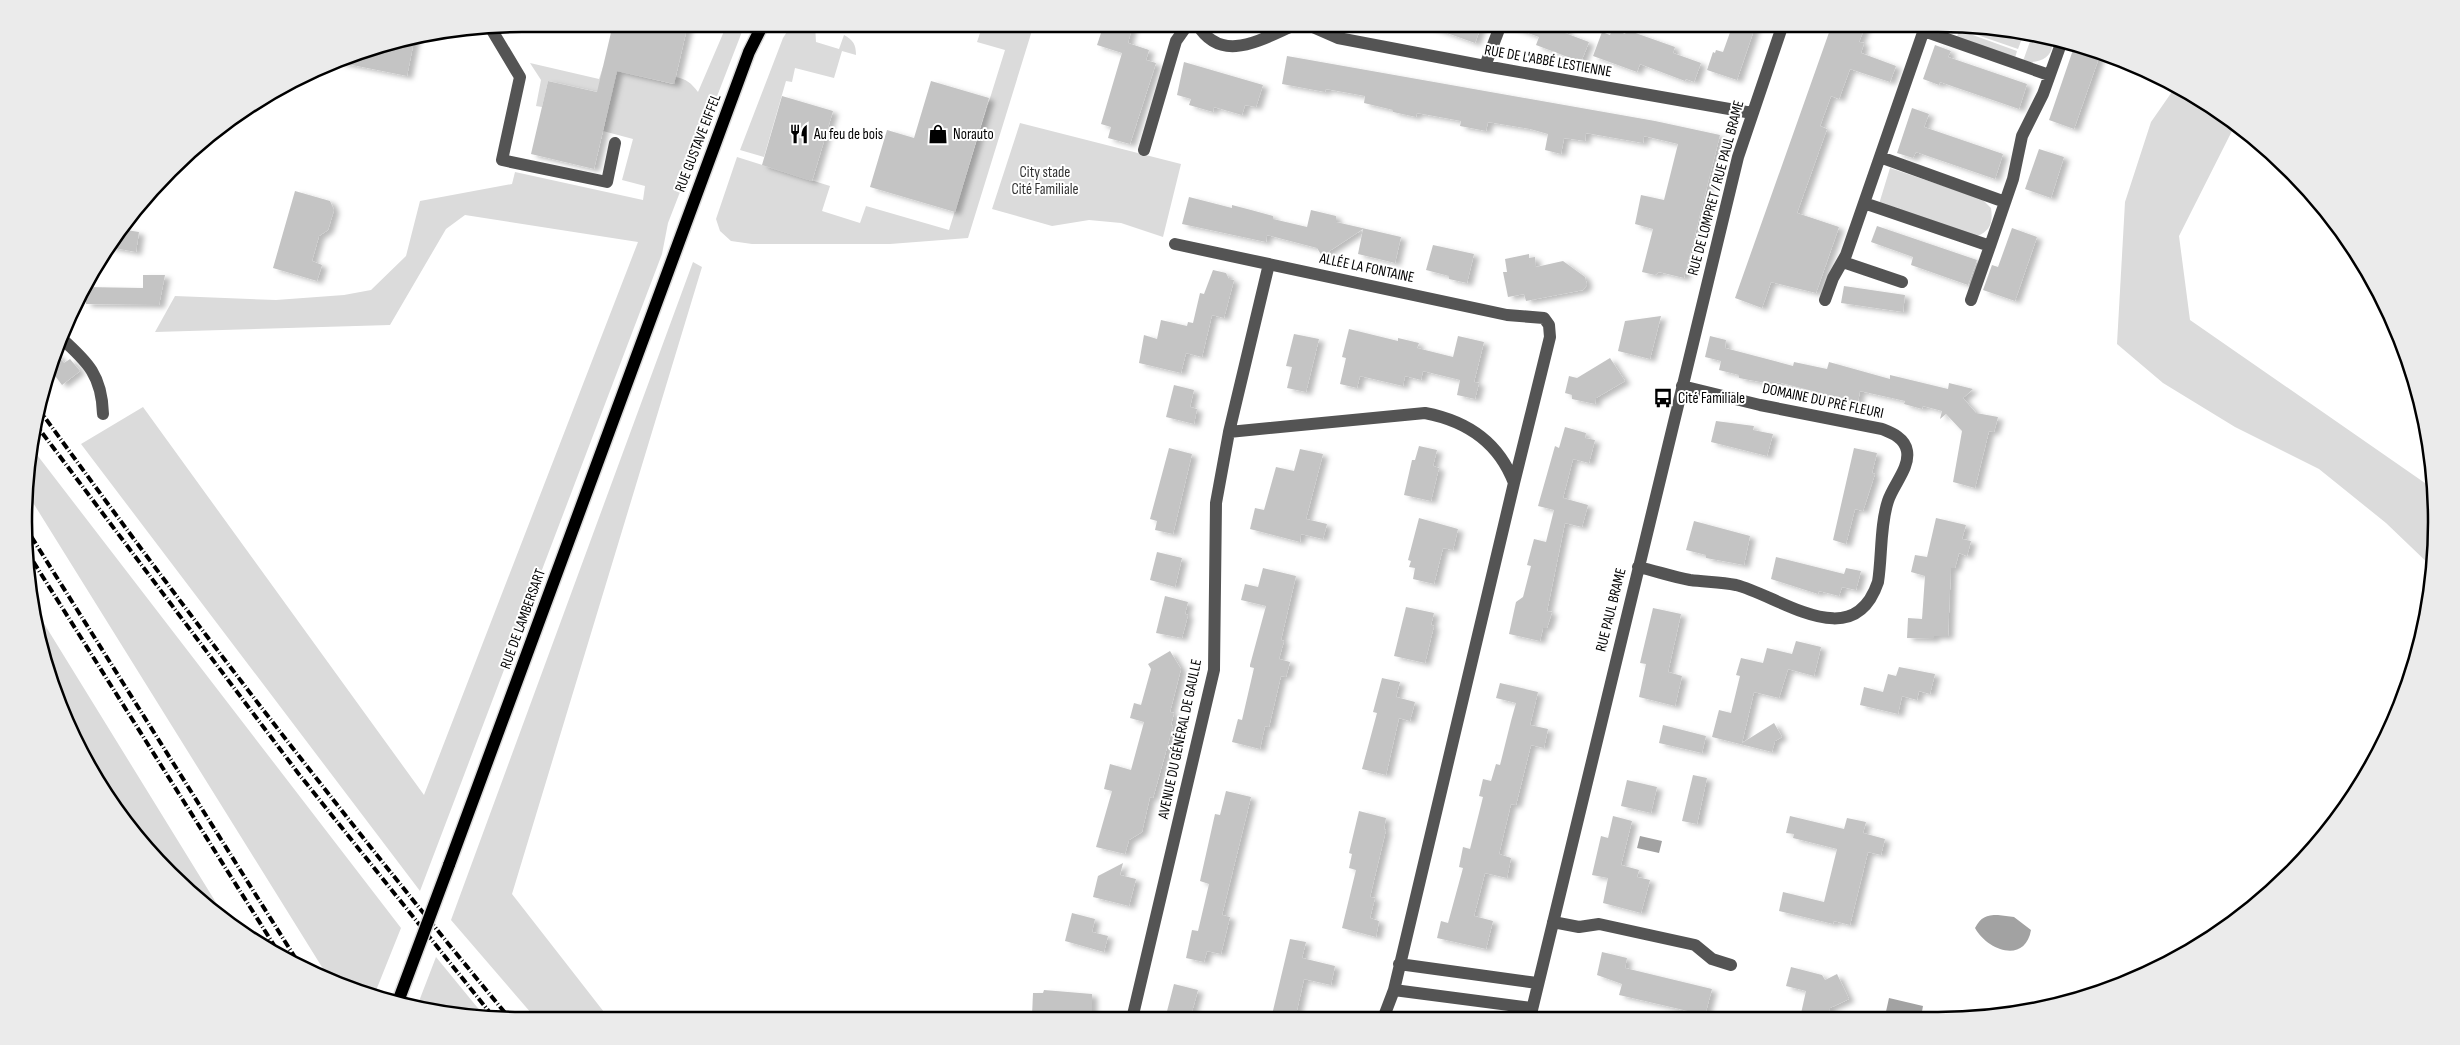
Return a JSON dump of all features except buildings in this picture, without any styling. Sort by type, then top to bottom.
[{"type":"main road","name":"RUE GUSTAVE EIFFEL","points":[[678,244],[755,32]]},
{"type":"main road","name":"RUE GUSTAVE EIFFEL","points":[[749,52],[759,32]]},
{"type":"main road","name":"RUE DE LAMBERSART","points":[[400,997],[678,244]]},
{"type":"street","points":[[1144,150],[1176,41],[1182,32]]},
{"type":"street","points":[[1203,32],[1215,43],[1232,47],[1251,43],[1278,32]]},
{"type":"street","name":"RUE DE L'ABBÉ LESTIENNE","points":[[1324,32],[1338,38],[1485,66],[1752,113]]},
{"type":"street","points":[[1485,66],[1498,32]]},
{"type":"street","name":"RUE DE LOMPRET / RUE PAUL BRAME","points":[[1701,305],[1738,157],[1780,32]]},
{"type":"street","points":[[1825,300],[1833,278],[1843,262],[1923,32]]},
{"type":"street","points":[[1938,32],[2050,75]]},
{"type":"street","points":[[493,34],[520,77],[502,160],[606,182],[615,143]]},
{"type":"street","points":[[1971,300],[2013,179],[2022,136],[2043,94],[2059,48]]},
{"type":"street","points":[[1880,158],[2005,202]]},
{"type":"street","points":[[1864,203],[1990,246]]},
{"type":"street","name":"ALLÉE LA FONTAINE","points":[[1175,244],[1508,315],[1544,318],[1549,325],[1550,337],[1514,483]]},
{"type":"street","points":[[1843,262],[1902,282]]},
{"type":"street","name":"AVENUE DU GÉNÉRAL DE GAULLE","points":[[1134,1012],[1214,670],[1216,503],[1229,432],[1269,264]]},
{"type":"street","name":"RUE PAUL BRAME","points":[[1531,1012],[1701,305]]},
{"type":"street","points":[[67,344],[92,368],[99,383],[103,414]]},
{"type":"street","name":"DOMAINE DU PRÉ FLEURI","points":[[1638,567],[1676,578],[1735,585],[1809,615],[1836,619],[1861,608],[1875,592],[1878,582],[1887,503],[1907,459],[1907,450],[1903,442],[1896,435],[1882,429],[1760,405],[1682,386]]},
{"type":"street","points":[[1229,432],[1426,413],[1456,422],[1487,441],[1503,459],[1514,483],[1394,990],[1386,1012]]},
{"type":"street","points":[[1553,922],[1579,927],[1599,924],[1695,945],[1712,959],[1731,965]]},
{"type":"street","points":[[1400,964],[1537,983]]},
{"type":"street","points":[[1394,990],[1525,1012]]},
{"type":"green space","points":[[724,32],[742,32],[668,223],[662,254],[420,891],[81,444],[143,407],[424,795],[638,242],[465,215],[446,229],[390,325],[155,332],[175,296],[276,300],[344,295],[371,290],[406,256],[420,201],[512,184],[515,172],[643,200],[645,186],[622,180],[633,139],[603,131],[611,95],[548,81],[542,107],[536,106],[541,80],[530,63],[599,79],[603,67],[673,84],[675,77],[688,82],[698,92]]},
{"type":"green space","points":[[787,32],[815,32],[816,42],[839,49],[844,35],[853,43],[856,55],[842,51],[834,78],[795,68],[792,82],[786,81],[764,157],[740,150]]},
{"type":"green space","points":[[980,32],[1032,32],[968,238],[890,244],[752,244],[731,241],[720,231],[716,219],[737,157],[830,186],[822,211],[860,223],[866,206],[949,230],[1005,50],[977,42]]},
{"type":"green space","points":[[1958,33],[1970,34],[2017,51],[2015,58],[1957,37]]},
{"type":"green space","points":[[1976,35],[2021,40],[2018,49]]},
{"type":"green space","points":[[2030,42],[2052,46],[2049,55],[2045,58],[2035,62],[2023,61]]},
{"type":"green space","points":[[2172,92],[2210,115],[2232,131],[2179,236],[2190,320],[2425,483],[2428,522],[2425,561],[2386,523],[2319,469],[2235,427],[2163,383],[2117,344],[2125,202],[2151,122]]},
{"type":"green space","name":"City stade Cité Familiale","points":[[1020,123],[1181,164],[1163,237],[1121,223],[1089,220],[1052,226],[992,209]]},
{"type":"green space","points":[[1890,168],[1982,199],[1991,208],[1992,217],[1990,225],[1982,234],[1977,236],[1879,204]]},
{"type":"green space","points":[[693,262],[702,267],[512,894],[604,1012],[530,1012],[451,920]]},
{"type":"green space","points":[[38,456],[401,928],[376,990],[324,970],[33,503]]},
{"type":"green space","points":[[43,622],[219,907],[199,891],[154,846],[115,795],[98,768],[70,710],[49,649]]},
{"type":"green space","points":[[436,957],[479,1010],[459,1008],[419,1001]]},
{"type":"shaded area","points":[[1640,836],[1662,841],[1659,853],[1637,848]]},
{"type":"shaded area","points":[[1998,915],[2014,917],[2031,930],[2027,941],[2022,947],[2014,950],[1997,948],[1988,943],[1975,928],[1984,917]]},
{"type":"shaded area","points":[[1889,998],[1923,1006],[1922,1012],[1886,1012]]},
{"type":"railway","points":[[44,417],[152,564],[269,718],[504,1011]]},
{"type":"railway","points":[[41,432],[298,773],[488,1011]]},
{"type":"railway","points":[[33,539],[294,956]]},
{"type":"railway","points":[[35,564],[274,945]]},
{"type":"place","name":"Au feu de bois","points":[[799,134]]},
{"type":"place","name":"Norauto","points":[[938,134]]},
{"type":"place","name":"Cité Familiale","points":[[1663,398]]}]
